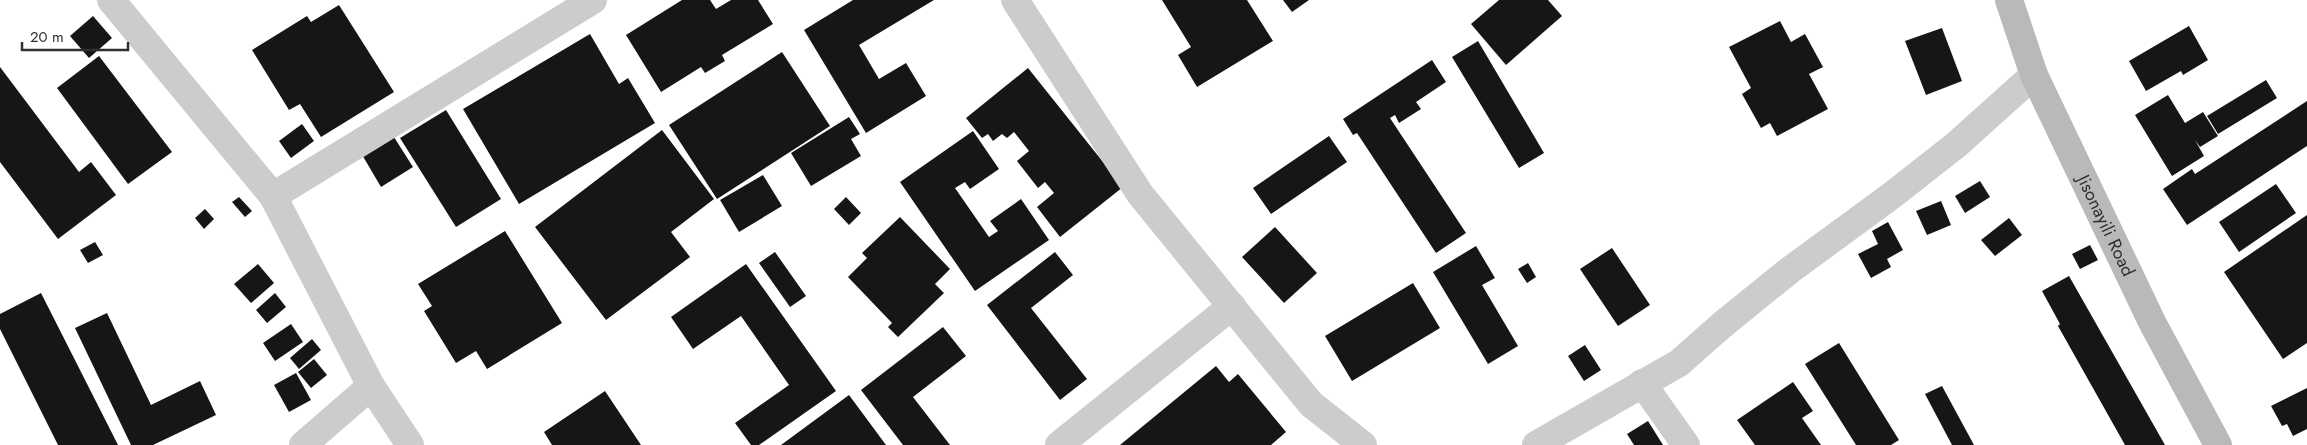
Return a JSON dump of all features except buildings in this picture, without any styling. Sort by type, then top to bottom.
[{"type":"street","points":[[111,0],[273,196],[371,386],[410,445]]},
{"type":"street","points":[[273,196],[592,0]]},
{"type":"street","points":[[1014,0],[1140,194],[1311,404],[1363,445]]},
{"type":"street","name":"Jisonayili Road","points":[[2009,0],[2034,75],[2152,322],[2218,445]]},
{"type":"street","points":[[1536,445],[1679,363],[1722,325],[1790,270],[1891,196],[1956,144],[2034,75]]},
{"type":"street","points":[[1059,445],[1232,306]]},
{"type":"street","points":[[1642,383],[1686,445]]},
{"type":"street","points":[[303,445],[371,386]]}]
